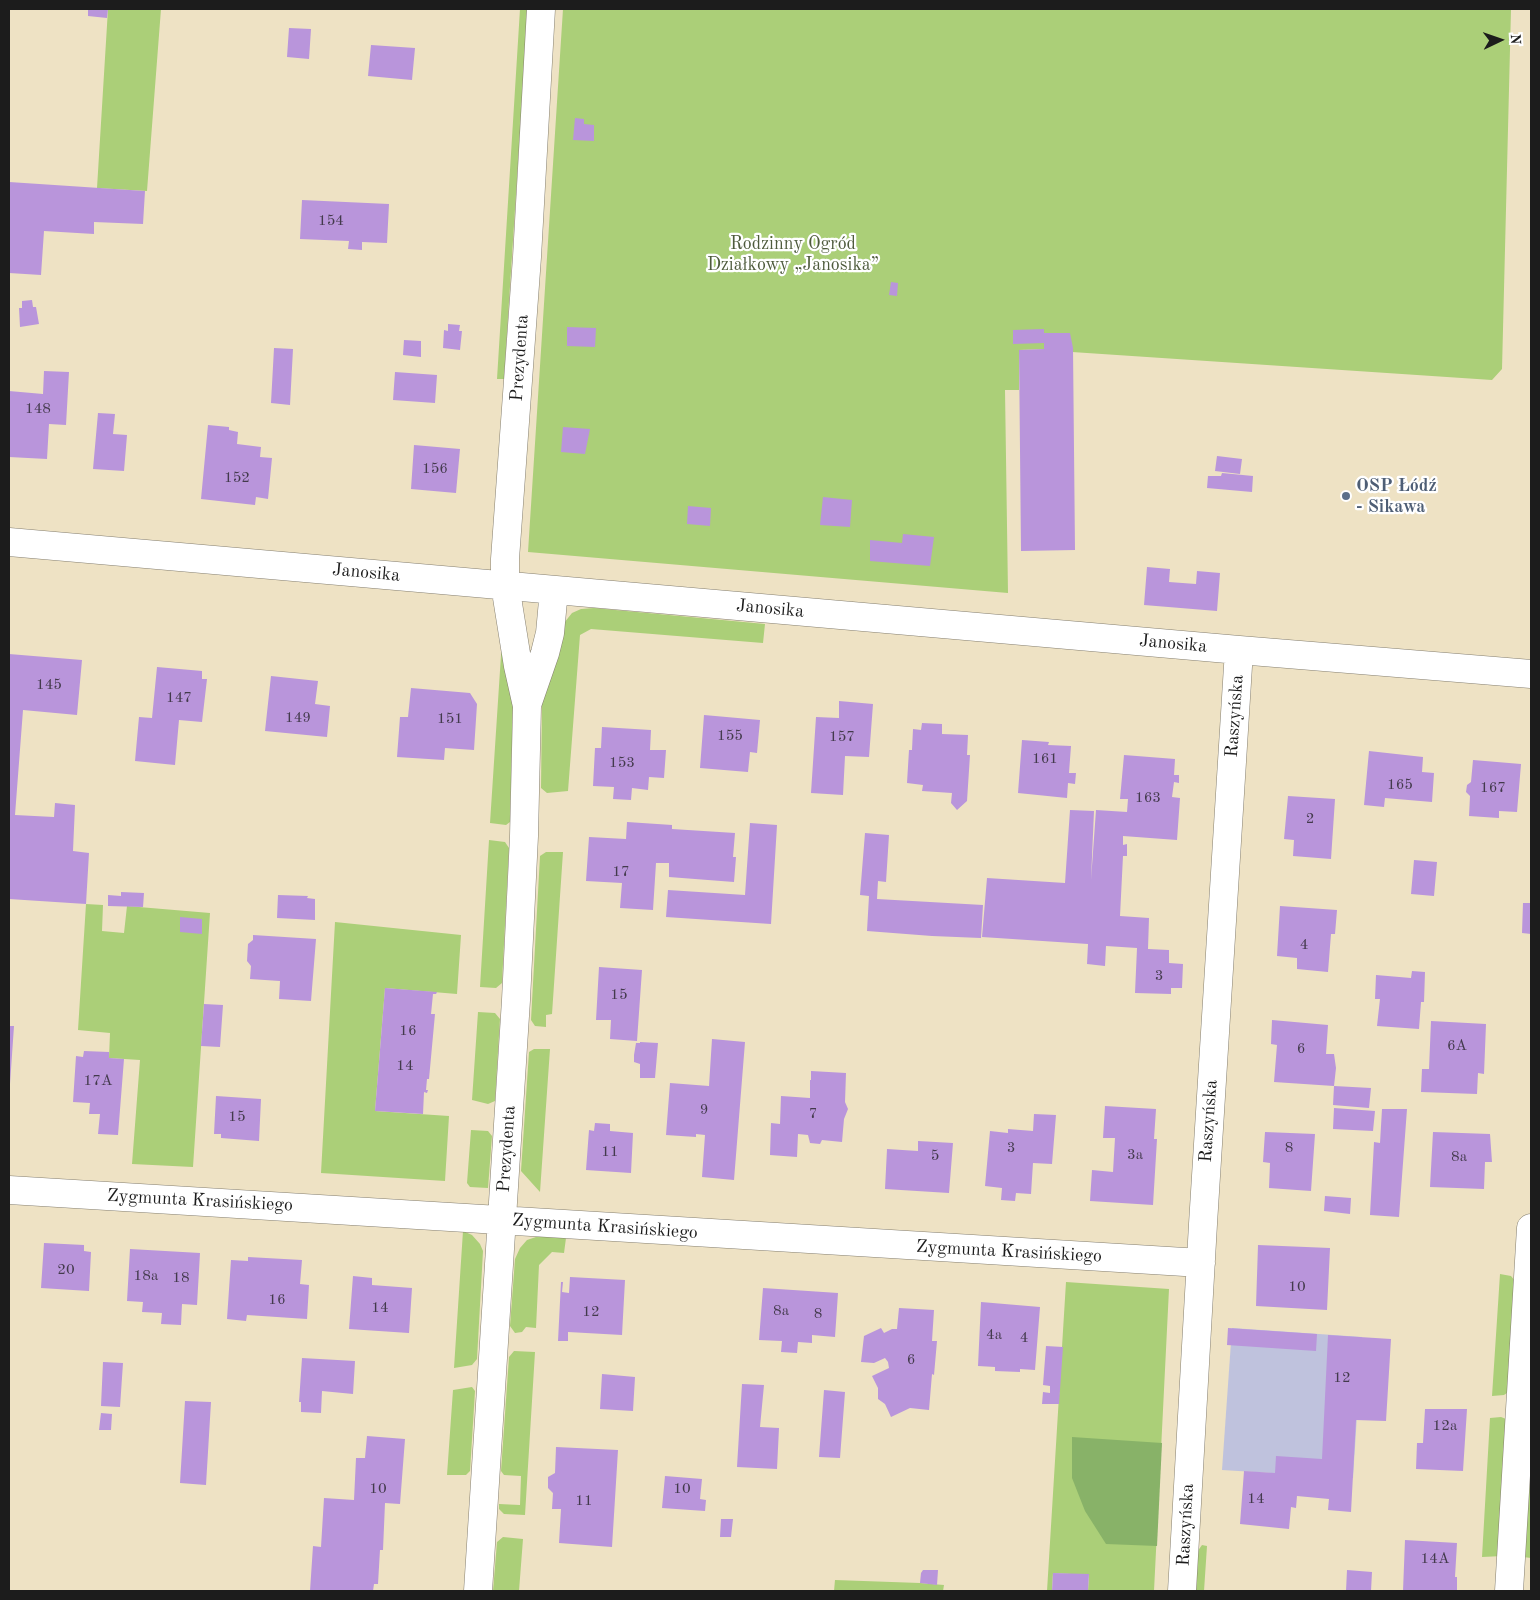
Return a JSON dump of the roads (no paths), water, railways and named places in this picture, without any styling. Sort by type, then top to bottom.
[{"type":"street","name":"Prezydenta","points":[[478,1591],[517,990],[524,836],[527,706],[518,666],[505,585],[505,559],[528,247],[541,9]]},
{"type":"street","name":"Janosika","points":[[9,542],[1531,674]]},
{"type":"street","name":"Prezydenta","points":[[527,706],[550,633],[554,590]]},
{"type":"street","name":"Raszyńska","points":[[1182,1591],[1239,650]]},
{"type":"street","name":"Zygmunta Krasińskiego","points":[[9,1190],[1201,1263]]},
{"type":"street","points":[[1509,1591],[1531,1228]]},
{"type":"place","name":"OSP Łódź - Sikawa","points":[[1346,496]]},
{"type":"park label","name":"Rodzinny Ogród Działkowy „Janosika”","points":[[793,254]]}]
